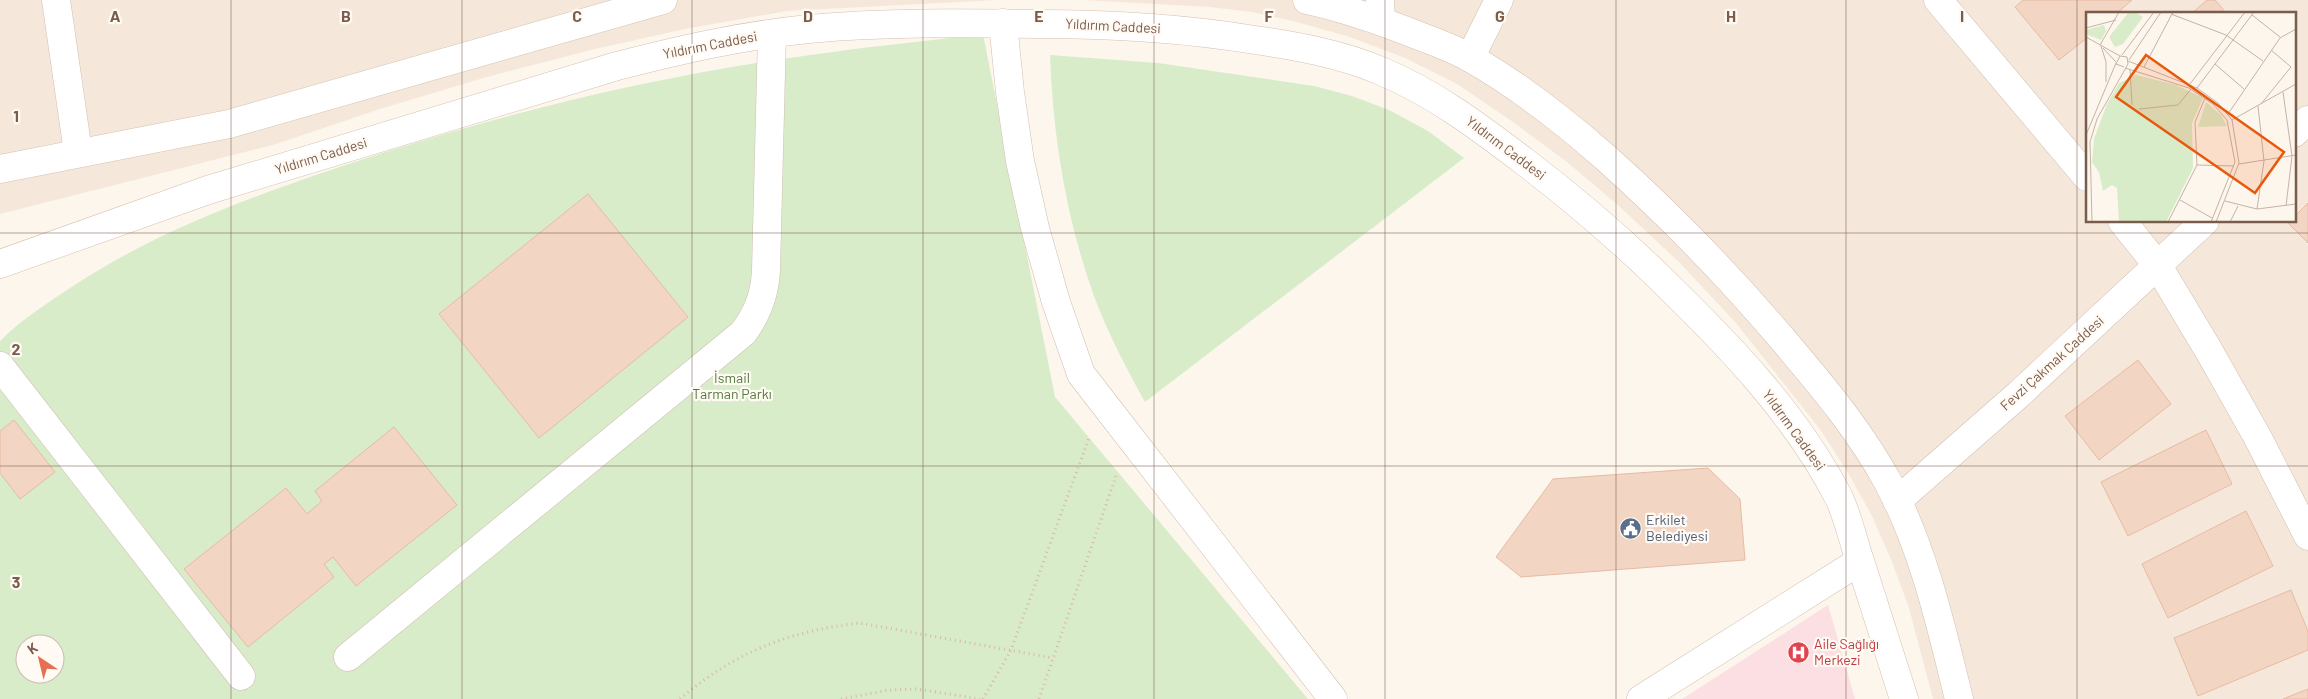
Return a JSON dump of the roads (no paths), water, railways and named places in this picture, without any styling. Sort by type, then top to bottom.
[{"type":"street","points":[[56,0],[78,152]]},
{"type":"street","points":[[0,169],[78,152],[229,124],[663,0]]},
{"type":"street","points":[[1306,0],[1380,10],[1470,58],[1523,91],[1584,139],[1699,246],[1761,314],[1846,417],[1869,450],[1897,501],[1920,556],[1959,699]]},
{"type":"street","points":[[1470,58],[1499,0]]},
{"type":"street","points":[[1938,0],[2086,176]]},
{"type":"street","name":"Yıldırım Caddesi","points":[[0,264],[208,190],[617,66],[680,50],[772,34],[872,24],[1138,26],[1212,33],[1285,44],[1332,55],[1378,70],[1422,90],[1460,113],[1568,195],[1632,251],[1694,310],[1780,407],[1824,472],[1841,503],[1904,699]]},
{"type":"street","points":[[1003,24],[1020,160],[1035,228],[1056,302],[1081,374],[1333,699]]},
{"type":"street","points":[[348,657],[743,333],[753,320],[765,287],[772,34]]},
{"type":"street","points":[[2296,131],[2308,120]]},
{"type":"street","points":[[2123,222],[2158,266],[2258,438],[2308,536]]},
{"type":"street","name":"Fevzi Çakmak Caddesi","points":[[1897,501],[2018,395],[2204,222]]},
{"type":"street","points":[[0,366],[241,676]]},
{"type":"street","points":[[1641,699],[1860,560]]},
{"type":"place","name":"Erkilet Belediyesi","points":[[1630,528]]},
{"type":"place","name":"Aile Sağlığı Merkezi","points":[[1798,652]]},
{"type":"park label","name":"İsmail Tarman Parkı","points":[[732,386]]}]
